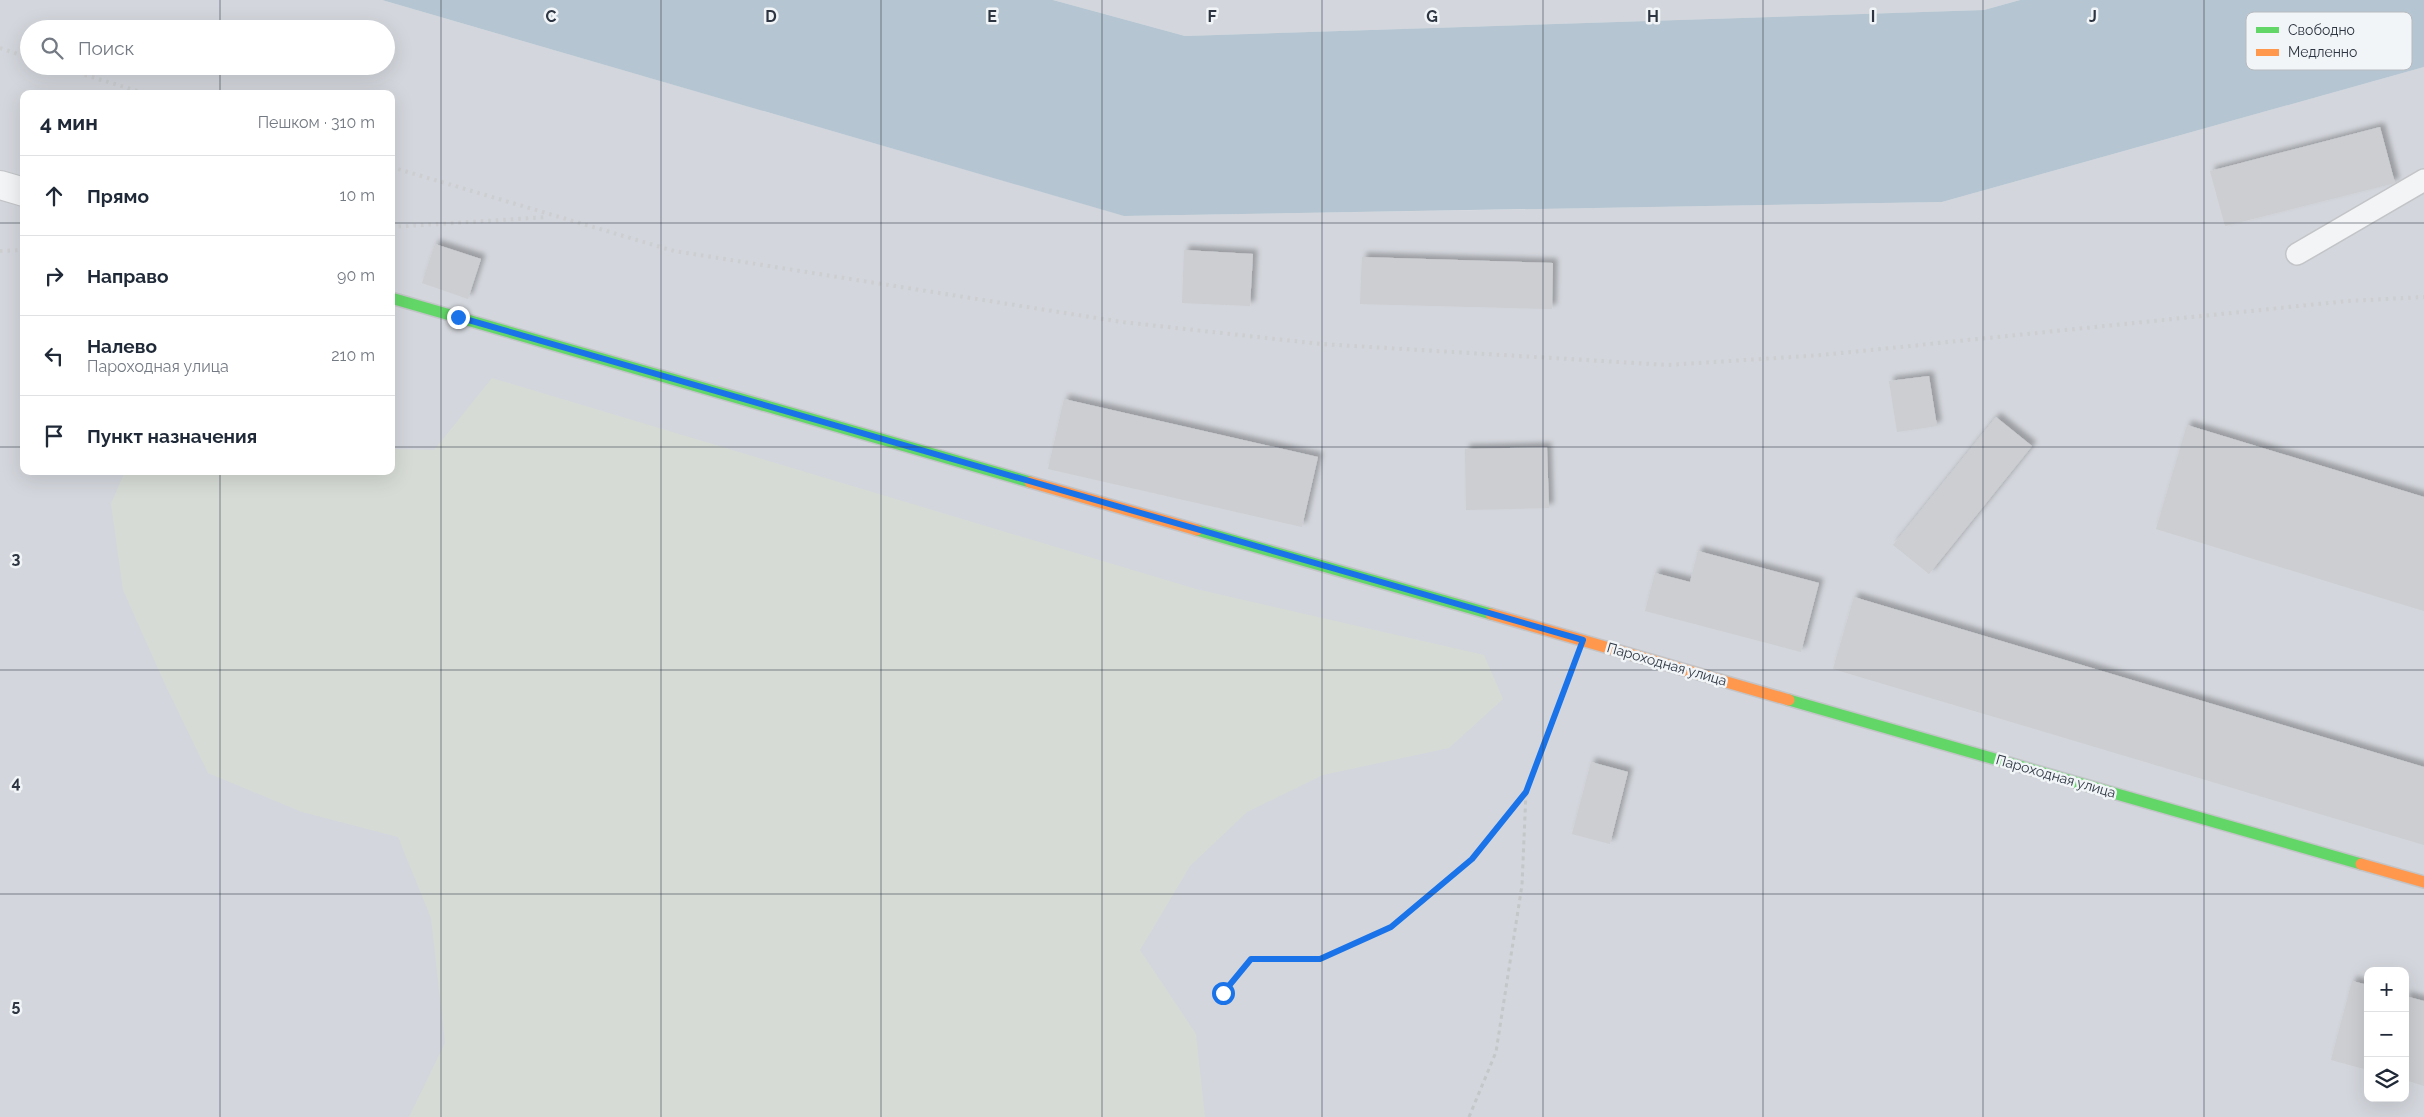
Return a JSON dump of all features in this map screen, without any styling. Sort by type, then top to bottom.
[{"type":"street","points":[[0,186],[20,191]]},
{"type":"street","name":"Пароходная улица","points":[[395,299],[2424,882]]},
{"type":"lane","points":[[2297,254],[2424,180]]},
{"type":"path","points":[[1469,1117],[1496,1052],[1522,885],[1526,792],[1583,640]]},
{"type":"path","points":[[1223,993],[1251,959],[1320,959],[1391,927],[1472,859],[1526,792]]},
{"type":"shaded area","points":[[0,0],[382,0],[1125,216],[1942,202],[2424,67],[2424,1117],[0,1117]]},
{"type":"shaded area","points":[[1053,0],[2020,0],[1984,10],[1185,36]]},
{"type":"shaded area","points":[[492,378],[1196,589],[1484,655],[1503,699],[1449,748],[1323,775],[1247,812],[1190,866],[1140,950],[1196,1034],[1205,1117],[409,1117],[445,1043],[431,918],[398,837],[302,812],[208,773],[164,682],[123,590],[111,504],[123,475],[395,475],[395,449],[434,450]]},
{"type":"water","points":[[382,0],[1053,0],[1185,36],[1984,10],[2020,0],[2424,0],[2424,67],[1942,202],[1124,216]]},
{"type":"building","points":[[2380,127],[2395,183],[2225,226],[2210,171]]},
{"type":"building","points":[[435,244],[481,259],[468,299],[422,283]]},
{"type":"building","points":[[1184,250],[1253,254],[1250,306],[1182,303]]},
{"type":"building","points":[[1362,257],[1553,263],[1552,309],[1360,304]]},
{"type":"building","points":[[1929,376],[1937,426],[1897,432],[1889,381]]},
{"type":"building","points":[[1064,399],[1318,457],[1302,527],[1048,469]]},
{"type":"building","points":[[1996,417],[2032,446],[1929,574],[1893,545]]},
{"type":"building","points":[[2187,425],[2424,497],[2424,611],[2156,529]]},
{"type":"building","points":[[1547,447],[1549,508],[1466,510],[1465,449]]},
{"type":"building","points":[[1698,551],[1819,583],[1801,652],[1645,611],[1655,573],[1690,582]]},
{"type":"building","points":[[1854,597],[2424,767],[2424,845],[1833,669]]},
{"type":"building","points":[[1591,762],[1628,772],[1610,844],[1572,834]]},
{"type":"building","points":[[2352,981],[2364,984],[2364,1069],[2331,1060]]},
{"type":"building","points":[[2409,997],[2424,1001],[2424,1086],[2409,1081]]},
{"type":"railway","points":[[0,48],[20,55]]},
{"type":"railway","points":[[85,75],[134,90]]},
{"type":"railway","points":[[395,168],[674,251],[1122,322],[1321,344],[1668,365],[1822,355],[2348,301],[2424,297]]},
{"type":"railway","points":[[395,227],[548,217]]},
{"type":"railway","points":[[0,251],[20,250]]},
{"type":"traffic: fast","points":[[395,299],[1030,482]]},
{"type":"traffic: fast","points":[[1197,530],[1491,614]]},
{"type":"traffic: fast","points":[[1789,700],[2361,864]]},
{"type":"traffic: slow","points":[[1030,482],[1197,530]]},
{"type":"traffic: slow","points":[[1491,614],[1789,700]]},
{"type":"traffic: slow","points":[[2361,864],[2424,882]]},
{"type":"route","points":[[458,317],[1583,640],[1526,792],[1472,859],[1391,927],[1320,959],[1251,959],[1223,993]]}]
